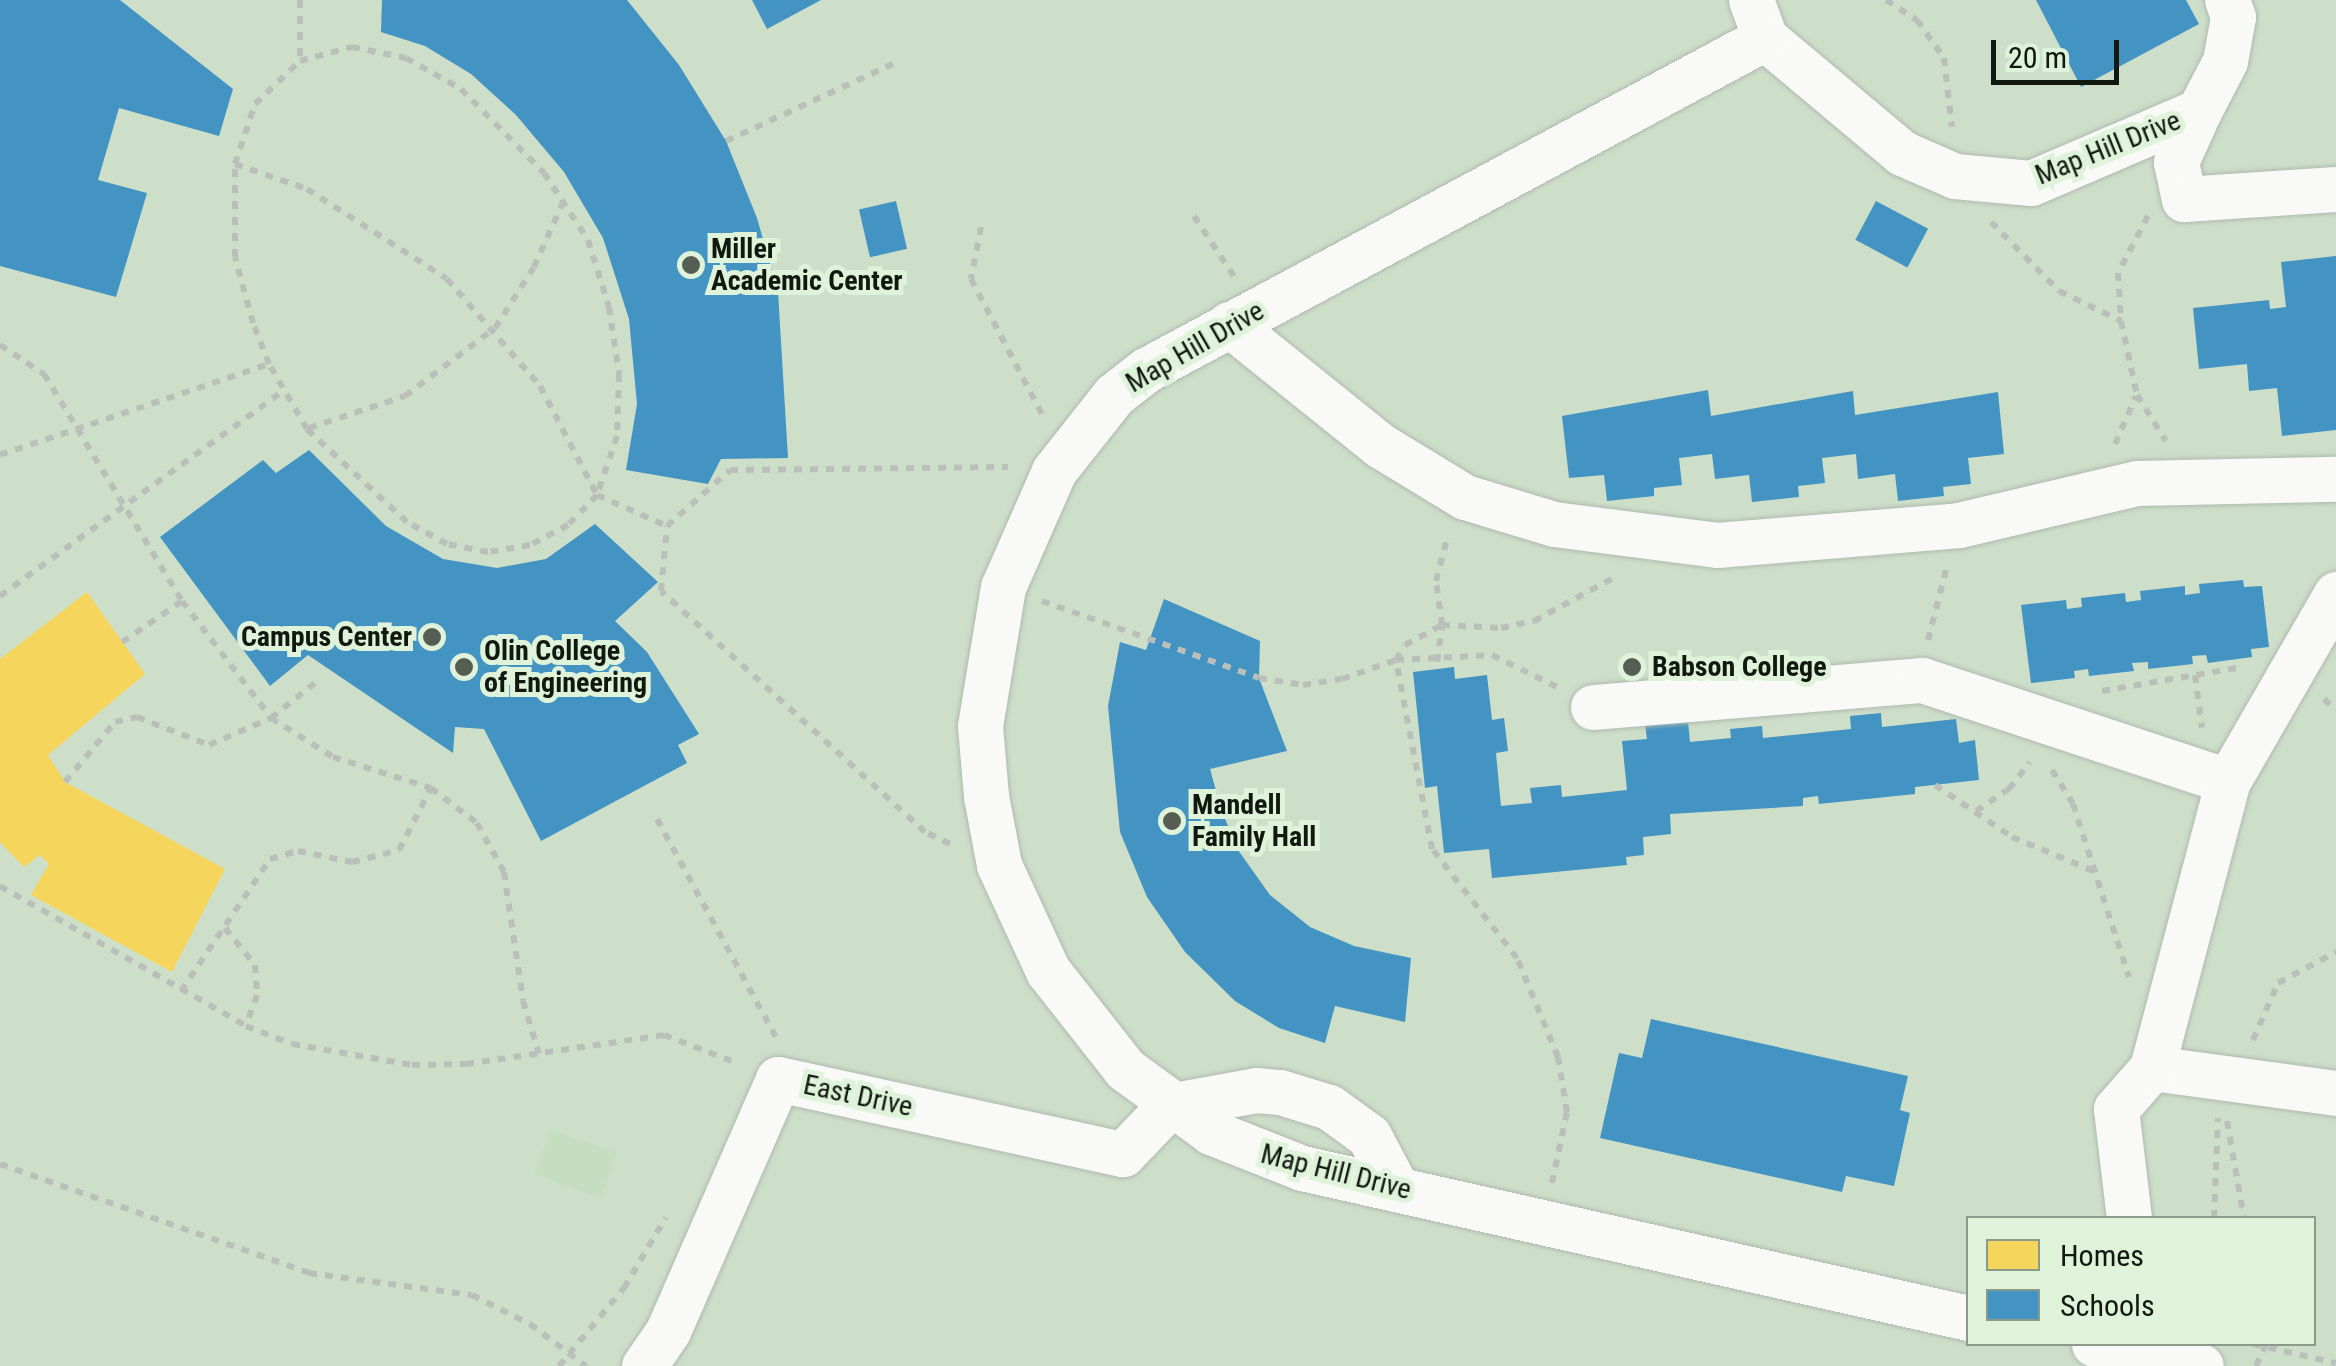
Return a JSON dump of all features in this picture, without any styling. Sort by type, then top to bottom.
[{"type":"street","name":"Map Hill Drive","points":[[1966,1318],[1274,1160],[1170,1106],[1083,1021],[1048,970],[1000,865],[980,726],[1003,587],[1025,527],[1087,424],[1146,370],[1759,19],[1866,129],[1955,176],[2031,183],[2198,110],[2226,60],[2232,18],[2227,0]]},
{"type":"street","points":[[2198,110],[2176,162],[2184,199],[2336,189]]},
{"type":"street","points":[[1246,316],[1380,446],[1465,497],[1554,524],[1718,546],[1959,526],[2137,483],[2216,485],[2336,479]]},
{"type":"street","points":[[2129,1216],[2116,1108],[2152,1068],[2228,781],[2295,674],[2336,594]]},
{"type":"street","points":[[1593,708],[1922,680],[2014,707],[2228,781]]},
{"type":"street","points":[[2152,1068],[2234,1064],[2336,1093]]},
{"type":"street","name":"East Drive","points":[[644,1366],[668,1331],[762,1070],[1122,1154],[1170,1106]]},
{"type":"street","points":[[1170,1106],[1256,1090],[1305,1098],[1369,1136],[1396,1188]]},
{"type":"street","points":[[2138,1348],[2200,1366]]},
{"type":"path","points":[[300,1],[300,60]]},
{"type":"path","points":[[352,47],[406,58],[461,89],[510,134],[564,200],[588,240],[609,307],[619,374],[617,436],[597,495],[568,525],[530,545],[488,552],[447,544],[407,522],[308,429],[269,364],[235,258],[235,164],[255,104],[300,60],[352,47]]},
{"type":"path","points":[[726,142],[895,63]]},
{"type":"path","points":[[235,164],[306,189],[380,231],[447,279],[495,328],[540,386],[597,495],[668,526]]},
{"type":"path","points":[[308,429],[406,396],[495,328],[534,266],[564,200]]},
{"type":"path","points":[[2157,203],[2118,273],[2121,321],[2137,394],[2168,444],[2216,485]]},
{"type":"path","points":[[1194,216],[1246,316]]},
{"type":"path","points":[[982,226],[971,278],[1043,418]]},
{"type":"path","points":[[0,345],[44,374],[83,428],[122,507],[182,601],[271,718],[333,757],[431,788],[478,823],[504,872],[523,1000],[539,1054]]},
{"type":"path","points":[[0,456],[269,364]]},
{"type":"path","points":[[0,596],[283,390]]},
{"type":"path","points":[[950,844],[925,832],[661,591],[668,526],[730,470],[1009,468]]},
{"type":"path","points":[[1437,662],[1442,626],[1436,581],[1465,497]]},
{"type":"path","points":[[1922,680],[1932,612],[1959,526]]},
{"type":"path","points":[[1548,1194],[1567,1112],[1558,1057],[1517,958],[1432,849],[1396,660],[1405,645],[1442,626],[1501,628],[1534,621],[1627,574]]},
{"type":"path","points":[[1003,587],[1259,678],[1303,684],[1342,680],[1396,660],[1437,662],[1492,655],[1593,708]]},
{"type":"path","points":[[122,642],[182,601]]},
{"type":"path","points":[[2087,694],[2281,661],[2295,674]]},
{"type":"path","points":[[65,782],[115,722],[137,717],[210,745],[271,718],[320,679]]},
{"type":"path","points":[[1976,811],[2009,789],[2039,751],[2014,707]]},
{"type":"path","points":[[2048,764],[2073,804],[2099,874],[2131,984]]},
{"type":"path","points":[[1935,785],[2012,837],[2099,874]]},
{"type":"path","points":[[182,991],[270,860],[298,851],[352,862],[398,850],[431,788]]},
{"type":"path","points":[[0,886],[246,1026],[292,1044],[412,1065],[539,1054],[664,1035],[762,1070],[786,1055],[657,818]]},
{"type":"path","points":[[225,928],[255,965],[256,995],[246,1026]]},
{"type":"path","points":[[2214,1216],[2234,1064],[2278,983],[2336,952]]},
{"type":"path","points":[[734,1062],[762,1070]]},
{"type":"path","points":[[726,1079],[734,1062]]},
{"type":"path","points":[[2234,1064],[2244,1216]]},
{"type":"path","points":[[0,1164],[310,1273],[472,1295],[586,1366]]},
{"type":"path","points":[[559,1366],[624,1288],[669,1210]]},
{"type":"path","points":[[2270,1346],[2336,1363]]},
{"type":"shaded area","points":[[0,0],[2336,0],[2336,1366],[0,1366]]},
{"type":"shaded area","points":[[551,1129],[617,1153],[600,1198],[535,1174]]},
{"type":"building: Homes","points":[[87,592],[145,674],[48,755],[65,782],[225,869],[172,972],[31,895],[49,864],[40,855],[24,867],[0,842],[0,659]]},
{"type":"building: Schools","points":[[0,0],[120,0],[233,89],[219,136],[119,108],[98,180],[147,193],[116,297],[0,266]]},
{"type":"building: Schools","name":"Miller Academic Center","points":[[382,0],[627,0],[679,65],[726,141],[757,218],[778,292],[788,458],[721,459],[708,484],[626,470],[637,404],[629,319],[603,238],[564,172],[516,115],[471,74],[425,46],[381,32]]},
{"type":"building: Schools","points":[[752,0],[821,0],[767,29]]},
{"type":"building: Schools","points":[[2036,0],[2186,0],[2199,24],[2081,87]]},
{"type":"building: Schools","points":[[896,201],[907,249],[870,257],[859,210]]},
{"type":"building: Schools","points":[[1876,201],[1928,229],[1907,268],[1855,240]]},
{"type":"building: Schools","points":[[2336,256],[2336,430],[2282,436],[2277,388],[2249,391],[2247,364],[2199,369],[2193,308],[2269,300],[2270,309],[2286,307],[2281,262]]},
{"type":"building: Schools","points":[[1708,390],[1711,416],[1853,391],[1855,415],[1998,392],[2004,454],[1968,458],[1971,484],[1943,487],[1944,496],[1898,501],[1895,474],[1858,479],[1856,454],[1822,458],[1825,483],[1798,486],[1799,497],[1752,502],[1749,475],[1715,479],[1712,454],[1679,458],[1682,485],[1654,488],[1654,496],[1607,501],[1604,475],[1569,478],[1562,416]]},
{"type":"building: Schools","name":"Campus Center","points":[[309,450],[386,526],[443,559],[497,568],[546,559],[595,524],[658,582],[615,621],[647,652],[699,734],[678,745],[687,763],[541,841],[484,729],[455,727],[453,753],[308,655],[270,686],[160,537],[263,460],[276,473]]},
{"type":"building: Schools","points":[[2243,580],[2244,587],[2262,586],[2269,647],[2251,649],[2252,657],[2208,663],[2206,655],[2192,656],[2193,664],[2148,669],[2148,662],[2132,663],[2134,671],[2089,676],[2088,669],[2074,671],[2075,678],[2031,683],[2021,605],[2066,600],[2067,609],[2082,607],[2081,598],[2125,593],[2126,602],[2141,600],[2140,591],[2185,586],[2185,595],[2200,593],[2199,584]]},
{"type":"building: Schools","name":"Mandell Family Hall","points":[[1164,599],[1260,641],[1259,678],[1287,751],[1210,769],[1221,809],[1238,850],[1270,895],[1310,927],[1354,946],[1411,958],[1405,1022],[1335,1006],[1325,1043],[1279,1028],[1235,1001],[1185,952],[1147,897],[1120,832],[1108,706],[1120,642],[1146,650]]},
{"type":"building: Schools","points":[[1454,667],[1455,679],[1487,675],[1492,720],[1504,718],[1508,751],[1496,753],[1501,806],[1532,803],[1530,788],[1561,785],[1562,797],[1627,790],[1622,741],[1647,739],[1644,716],[1687,711],[1690,742],[1731,738],[1730,729],[1762,726],[1763,738],[1851,729],[1850,716],[1881,713],[1882,727],[1956,719],[1959,743],[1975,740],[1979,780],[1915,787],[1915,794],[1819,804],[1818,796],[1803,798],[1803,806],[1670,814],[1671,834],[1643,837],[1644,855],[1626,857],[1627,865],[1492,878],[1489,849],[1444,853],[1437,786],[1425,788],[1413,672]]},
{"type":"building: Schools","points":[[1651,1019],[1908,1076],[1900,1110],[1910,1113],[1894,1186],[1846,1176],[1842,1192],[1600,1138],[1619,1053],[1642,1058]]},
{"type":"place","name":"Miller Academic Center","points":[[691,265]]},
{"type":"place","name":"Campus Center","points":[[432,637]]},
{"type":"place","name":"Olin College of Engineering","points":[[464,667]]},
{"type":"place","name":"Babson College","points":[[1632,667]]},
{"type":"place","name":"Mandell Family Hall","points":[[1172,821]]}]
